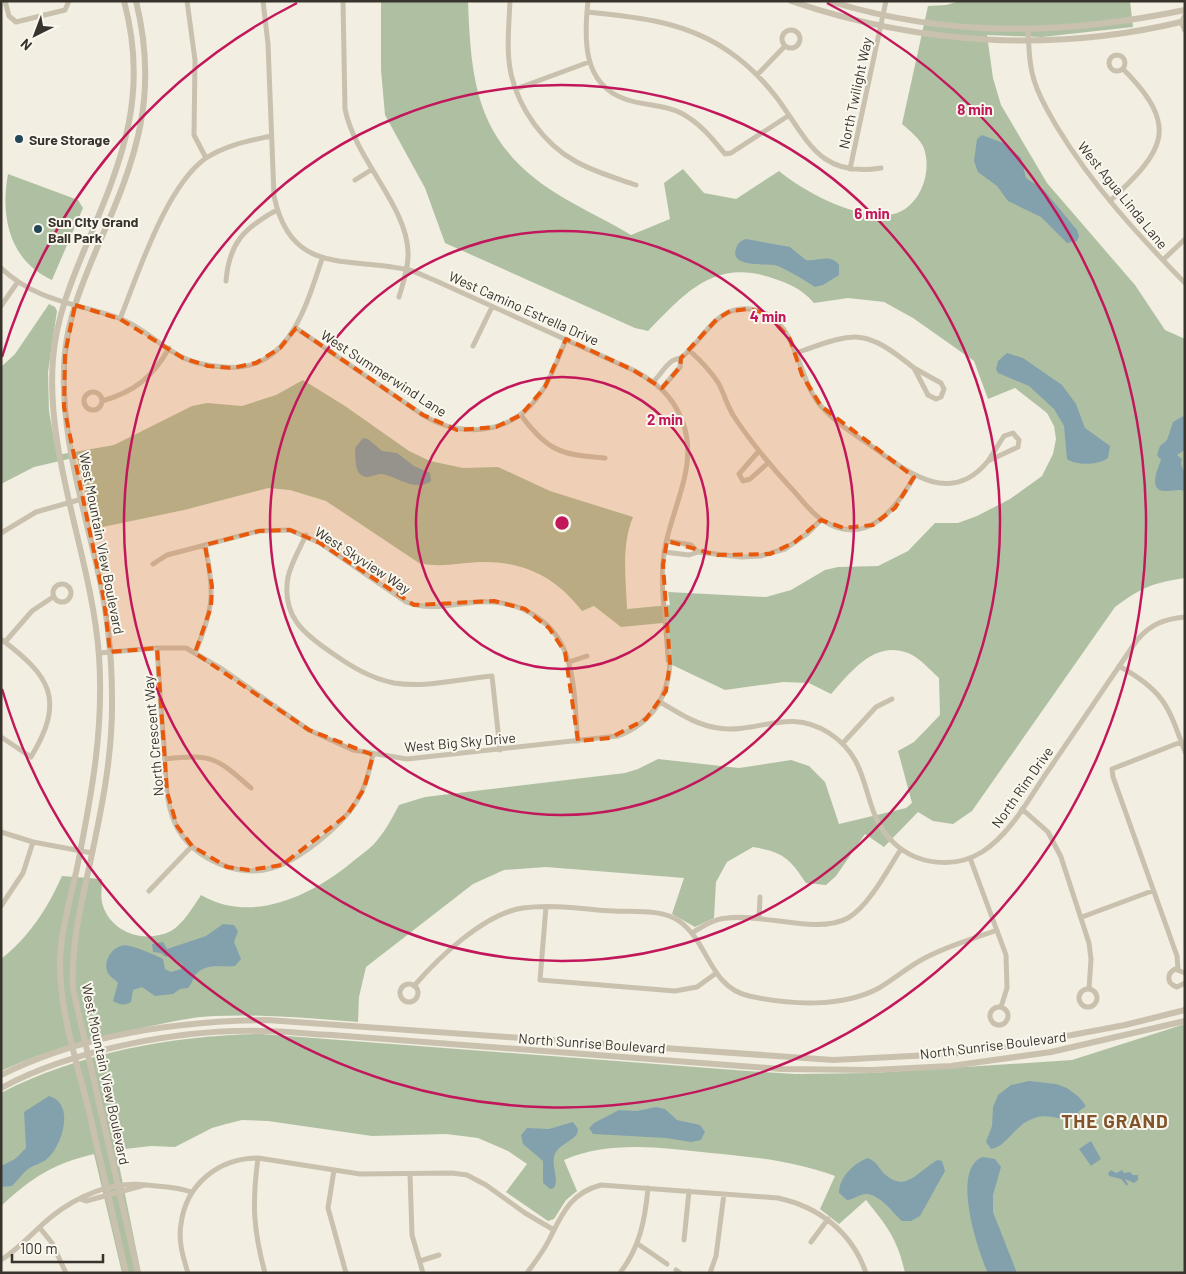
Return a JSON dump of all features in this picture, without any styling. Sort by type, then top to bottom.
[{"type":"street","points":[[5,1],[11,19],[16,22],[65,10],[68,4]]},
{"type":"street","name":"West Mountain View Boulevard","points":[[124,1],[134,54],[131,121],[120,164],[53,355],[52,392],[56,432],[94,612],[99,654],[99,750],[60,955],[63,996],[126,1273]]},
{"type":"street","name":"West Mountain View Boulevard","points":[[136,1],[145,52],[146,77],[142,122],[127,178],[70,303],[66,339],[64,395],[68,433],[104,600],[110,652],[112,700],[109,755],[72,964],[73,989],[138,1273]]},
{"type":"street","points":[[187,1],[195,60],[194,135],[206,158]]},
{"type":"street","name":"West Camino Estrella Drive","points":[[263,1],[268,44],[274,196],[277,210],[294,240],[322,259],[407,269],[566,339],[654,381],[676,405],[686,430],[690,447],[686,475],[664,552],[663,579],[670,677],[660,702]]},
{"type":"street","points":[[343,1],[346,108],[352,133],[398,217],[407,239],[409,253],[407,269],[399,297]]},
{"type":"street","points":[[510,1],[510,60],[516,89],[536,128],[557,149],[586,167],[636,185]]},
{"type":"street","points":[[588,1],[585,39],[589,62],[602,84],[616,95],[680,112],[703,128],[725,154],[731,153],[788,116]]},
{"type":"street","points":[[792,1],[840,17],[1028,30],[1113,23],[1185,10]]},
{"type":"street","points":[[829,1],[881,21],[942,37],[1028,42],[1118,34],[1184,20],[1185,30]]},
{"type":"street","name":"North Twilight Way","points":[[850,169],[886,1]]},
{"type":"street","points":[[587,12],[654,19],[688,29],[726,49],[757,75],[814,151],[824,158],[850,169],[881,168]]},
{"type":"street","name":"West Agua Linda Lane","points":[[1028,30],[1031,71],[1039,94],[1070,148],[1110,201],[1185,283]]},
{"type":"street","points":[[757,75],[785,46]]},
{"type":"street","points":[[516,89],[589,62]]},
{"type":"street","points":[[1110,201],[1146,166],[1155,149],[1158,138],[1158,117],[1155,108],[1147,93],[1123,69]]},
{"type":"street","points":[[131,121],[142,122]]},
{"type":"street","points":[[120,319],[171,201],[189,174],[206,158],[226,147],[271,136]]},
{"type":"street","points":[[355,180],[371,170]]},
{"type":"street","points":[[226,281],[228,260],[246,230],[277,210]]},
{"type":"street","points":[[1163,260],[1185,239]]},
{"type":"street","points":[[1,268],[17,283],[37,294],[120,319],[192,361],[208,366],[232,368],[268,357],[280,348],[296,328],[322,259]]},
{"type":"street","points":[[1,306],[17,283]]},
{"type":"street","points":[[473,346],[492,307]]},
{"type":"street","points":[[654,381],[673,361],[681,358],[717,319],[730,311],[749,309],[767,314],[781,324],[796,353],[806,383],[821,406],[836,421],[914,476],[946,484],[965,479],[988,461],[1015,450],[1020,442],[1018,436],[1010,433],[1004,436],[988,461]]},
{"type":"street","name":"West Summerwind Lane","points":[[296,328],[423,415],[446,427],[457,430],[482,430],[496,427],[521,415],[545,388],[566,339]]},
{"type":"street","points":[[796,353],[842,338],[857,336],[874,339],[892,349],[914,368],[941,383],[944,390],[942,397],[936,399],[928,394],[914,368]]},
{"type":"street","points":[[102,401],[131,391],[147,379],[160,364],[169,348]]},
{"type":"street","points":[[689,350],[702,362],[719,384],[732,413],[758,452],[821,520],[844,528],[865,528],[873,525],[895,508],[914,476]]},
{"type":"street","points":[[662,388],[680,367],[681,358]]},
{"type":"street","points":[[521,415],[540,440],[550,446],[574,455],[605,458]]},
{"type":"street","points":[[758,452],[738,474],[744,481],[750,479],[768,463]]},
{"type":"street","points":[[1,533],[36,512],[82,499]]},
{"type":"street","points":[[664,552],[689,555],[698,552],[741,557],[770,554],[795,542],[821,520]]},
{"type":"street","name":"West Skyview Way","points":[[153,564],[167,555],[259,531],[273,529],[290,530],[306,536],[406,602],[414,605],[432,606],[494,601],[525,609],[540,618],[557,638],[568,662],[578,741]]},
{"type":"street","points":[[306,536],[288,577],[289,602],[293,618],[300,628],[311,639],[358,671],[394,683],[412,684],[492,676],[500,750]]},
{"type":"street","points":[[667,541],[691,545],[698,552]]},
{"type":"street","points":[[195,653],[205,630],[212,600],[211,575],[205,545]]},
{"type":"street","points":[[1,737],[32,757],[42,739],[50,717],[48,694],[39,672],[3,640],[32,611],[54,597]]},
{"type":"street","name":"North Rim Drive","points":[[660,702],[688,718],[709,726],[735,728],[773,721],[796,721],[815,725],[842,743],[858,764],[878,823],[901,849],[924,860],[938,863],[970,858],[998,840],[1022,809],[1119,666],[1146,630],[1160,621],[1185,618]]},
{"type":"street","name":"West Big Sky Drive","points":[[99,654],[174,647],[195,653],[309,730],[353,750],[373,755],[423,759],[610,738],[628,732],[646,719],[660,702]]},
{"type":"street","name":"North Crescent Way","points":[[157,648],[167,792],[174,818],[181,833],[192,846],[210,859],[227,867],[249,870],[270,869],[282,865],[315,842],[348,815],[364,789],[373,755]]},
{"type":"street","points":[[568,662],[587,656]]},
{"type":"street","points":[[1119,666],[1138,677],[1162,698],[1169,708],[1185,752]]},
{"type":"street","points":[[842,743],[876,707],[892,699]]},
{"type":"street","points":[[1178,969],[1177,956],[1112,777],[1112,769],[1181,742]]},
{"type":"street","points":[[165,759],[195,756],[218,760],[251,788]]},
{"type":"street","points":[[1022,809],[1042,824],[1054,840],[1082,917],[1091,959],[1089,989]]},
{"type":"street","points":[[1,832],[33,842],[92,852]]},
{"type":"street","points":[[1,906],[23,873],[33,842]]},
{"type":"street","points":[[149,891],[192,846]]},
{"type":"street","points":[[692,933],[714,921],[726,918],[759,918],[816,925],[833,924],[848,918],[863,906],[901,849]]},
{"type":"street","points":[[970,858],[1006,956],[1007,988],[1001,1008]]},
{"type":"street","points":[[1082,917],[1152,891]]},
{"type":"street","points":[[759,918],[760,897]]},
{"type":"street","points":[[414,986],[431,967],[494,917],[521,908],[546,907],[649,913],[670,917],[692,933],[715,974],[732,989],[748,996],[809,1002],[833,1001],[867,993],[924,958],[997,930]]},
{"type":"street","points":[[546,907],[540,980],[676,991],[697,987],[715,974]]},
{"type":"street","points":[[1185,972],[1178,969],[1170,973],[1169,982],[1177,986],[1185,983]]},
{"type":"street","name":"North Sunrise Boulevard","points":[[1,1075],[85,1044],[166,1026],[220,1020],[267,1020],[833,1060],[951,1054],[1013,1046],[1086,1034],[1185,1010]]},
{"type":"street","name":"North Sunrise Boulevard","points":[[1,1088],[26,1076],[87,1055],[162,1038],[215,1032],[263,1030],[782,1069],[872,1070],[951,1066],[1051,1052],[1185,1021]]},
{"type":"street","points":[[188,1273],[180,1234],[184,1208],[191,1192],[220,1166],[244,1158],[258,1158],[372,1175],[452,1173],[467,1175],[486,1185],[525,1213],[554,1230]]},
{"type":"street","points":[[258,1158],[253,1208],[258,1247],[266,1273]]},
{"type":"street","points":[[334,1170],[328,1208],[346,1273]]},
{"type":"street","points":[[410,1174],[412,1235],[423,1273]]},
{"type":"street","points":[[1,1260],[19,1247],[64,1207],[84,1195],[119,1189],[137,1183],[170,1186],[191,1192]]},
{"type":"street","points":[[527,1273],[543,1251],[566,1206],[589,1188],[606,1185],[778,1198],[794,1202],[828,1219],[848,1238],[866,1273]]},
{"type":"street","points":[[620,1273],[638,1244],[646,1212],[648,1188]]},
{"type":"street","points":[[684,1240],[689,1192]]},
{"type":"street","points":[[710,1273],[716,1256],[724,1194]]},
{"type":"street","points":[[811,1242],[828,1219]]},
{"type":"street","points":[[40,1228],[52,1242],[66,1273]]},
{"type":"street","points":[[638,1244],[667,1264]]},
{"type":"street","points":[[420,1261],[439,1255]]},
{"type":"highlighted area","points":[[75,305],[120,319],[183,358],[208,366],[232,368],[256,363],[280,348],[296,328],[423,415],[457,430],[496,427],[521,415],[545,387],[566,339],[633,370],[662,388],[680,367],[681,358],[717,319],[730,311],[749,309],[767,314],[790,339],[802,375],[821,406],[914,477],[895,508],[873,525],[844,528],[821,520],[795,542],[770,554],[717,555],[667,541],[663,565],[670,663],[666,691],[646,719],[610,738],[578,741],[565,652],[549,628],[525,609],[494,601],[414,605],[320,543],[290,530],[259,531],[205,545],[212,586],[211,607],[195,653],[309,730],[373,755],[364,789],[347,815],[282,865],[249,870],[227,867],[192,846],[177,826],[167,792],[157,648],[110,652],[104,600],[64,407],[65,354]]},
{"type":"green space","points":[[381,1],[468,1],[469,30],[475,81],[491,127],[504,148],[522,167],[545,186],[631,235],[670,219],[664,183],[683,169],[704,193],[736,199],[779,171],[816,195],[845,208],[874,215],[888,215],[899,212],[916,199],[925,178],[927,167],[923,146],[902,124],[928,6],[946,5],[960,1],[1130,1],[1133,27],[1042,37],[987,35],[993,78],[1001,105],[1047,183],[1135,285],[1165,330],[1185,339],[1185,578],[1148,587],[1133,594],[1115,607],[972,811],[953,824],[933,821],[918,812],[884,847],[865,834],[836,876],[826,885],[806,883],[795,867],[784,857],[771,851],[753,847],[727,862],[716,882],[714,918],[695,927],[672,914],[684,878],[546,867],[504,870],[473,884],[366,967],[359,997],[358,1022],[268,1016],[196,1018],[88,1040],[1,1071],[1,959],[21,941],[37,921],[62,876],[102,879],[102,903],[107,915],[114,923],[131,934],[140,936],[161,935],[171,931],[180,924],[201,895],[220,903],[240,907],[259,907],[279,903],[317,886],[335,875],[373,845],[385,830],[399,805],[425,797],[625,773],[658,759],[739,768],[791,760],[809,766],[825,782],[839,824],[906,808],[912,803],[898,751],[914,742],[940,715],[939,678],[908,653],[896,650],[874,654],[855,668],[831,694],[809,683],[783,682],[725,690],[666,662],[663,623],[621,627],[594,606],[582,611],[561,589],[538,573],[511,564],[496,562],[442,565],[419,563],[326,501],[290,490],[268,488],[184,510],[93,529],[77,457],[34,467],[1,484],[1,367],[15,354],[49,304],[55,307],[57,311],[48,372],[49,411],[57,455],[114,445],[192,406],[207,403],[242,406],[276,395],[303,380],[345,406],[409,451],[430,461],[463,468],[498,467],[550,491],[633,517],[629,528],[626,551],[627,609],[670,605],[668,592],[766,597],[791,590],[825,570],[838,567],[878,566],[908,551],[935,523],[958,523],[977,516],[1010,499],[1042,476],[1053,454],[1056,439],[1054,426],[1047,413],[1015,388],[988,399],[974,361],[913,318],[884,302],[848,298],[814,303],[799,290],[782,281],[749,273],[731,273],[715,277],[687,293],[648,331],[635,328],[445,243],[425,188],[385,115],[381,70]]},
{"type":"green space","name":"Sun City Grand Ball Park","points":[[8,174],[78,200],[83,208],[52,280],[26,262],[11,236],[7,222],[6,206]]},
{"type":"green space","points":[[1185,1024],[1185,1273],[905,1273],[899,1251],[891,1234],[866,1200],[839,1224],[820,1209],[835,1176],[774,1160],[674,1149],[618,1148],[599,1150],[564,1160],[577,1191],[566,1200],[554,1219],[548,1221],[506,1192],[527,1164],[508,1151],[478,1138],[446,1134],[372,1136],[268,1121],[242,1120],[226,1124],[212,1128],[175,1147],[151,1146],[116,1150],[141,1273],[122,1273],[94,1154],[66,1162],[33,1179],[1,1206],[1,1093],[62,1067],[94,1057],[161,1043],[228,1035],[261,1034],[748,1071],[796,1074],[872,1073],[1072,1060]]},
{"type":"water","points":[[982,135],[1006,144],[1021,158],[1026,178],[1044,190],[1077,230],[1079,236],[1077,241],[1067,243],[1041,217],[1008,201],[997,186],[978,172],[974,161],[977,139]]},
{"type":"water","points":[[746,239],[790,247],[806,260],[832,259],[839,265],[839,275],[823,285],[815,287],[778,266],[743,262],[735,254],[739,243]]},
{"type":"water","points":[[1007,353],[1023,358],[1062,385],[1076,404],[1085,428],[1110,446],[1108,458],[1088,464],[1076,463],[1067,459],[1064,426],[1054,409],[1029,386],[998,373],[996,369],[998,361]]},
{"type":"water","points":[[1185,415],[1185,450],[1177,455],[1182,459],[1181,464],[1185,474],[1185,491],[1162,491],[1157,488],[1155,480],[1161,460],[1157,455],[1160,446],[1167,440],[1173,422]]},
{"type":"water","points":[[363,438],[368,439],[382,451],[397,453],[414,466],[430,473],[431,481],[425,484],[412,485],[388,475],[363,476],[357,469],[355,448]]},
{"type":"water","points":[[223,924],[234,925],[238,931],[234,942],[241,959],[235,966],[215,966],[200,970],[188,988],[180,989],[173,994],[155,996],[142,987],[133,990],[131,1002],[129,1003],[122,1004],[113,1001],[118,983],[109,975],[106,966],[109,956],[120,946],[130,946],[163,959],[165,969],[171,972],[181,969],[183,965],[170,955],[166,957],[161,953],[153,952],[152,944],[163,942],[167,949],[206,936]]},
{"type":"water","points":[[1029,1081],[1056,1084],[1067,1088],[1079,1097],[1086,1106],[1078,1112],[1082,1118],[1068,1120],[1045,1116],[1032,1119],[1001,1144],[991,1149],[986,1142],[992,1126],[993,1107],[998,1095],[1011,1085]]},
{"type":"water","points":[[49,1096],[57,1100],[62,1107],[64,1115],[62,1134],[58,1143],[48,1158],[28,1169],[12,1186],[1,1187],[1,1166],[15,1159],[26,1148],[24,1112]]},
{"type":"water","points":[[656,1107],[665,1109],[677,1120],[700,1125],[705,1132],[701,1140],[691,1142],[666,1138],[593,1134],[589,1128],[594,1123],[619,1110],[637,1111]]},
{"type":"water","points":[[573,1122],[578,1129],[577,1134],[556,1152],[554,1161],[556,1184],[554,1188],[550,1189],[543,1183],[543,1161],[523,1144],[521,1135],[527,1128],[549,1129]]},
{"type":"water","points":[[1091,1141],[1101,1159],[1091,1166],[1079,1149]]},
{"type":"water","points":[[983,1157],[995,1159],[1001,1167],[993,1195],[993,1212],[1017,1273],[988,1273],[978,1248],[969,1211],[967,1193],[968,1177],[973,1164]]},
{"type":"water","points":[[868,1158],[887,1176],[901,1182],[914,1177],[938,1160],[942,1161],[945,1171],[920,1216],[911,1221],[902,1221],[877,1197],[863,1194],[847,1200],[839,1193],[844,1176],[848,1171]]},
{"type":"water","points":[[1111,1170],[1116,1173],[1122,1170],[1124,1173],[1130,1172],[1133,1175],[1138,1175],[1138,1180],[1134,1183],[1125,1179],[1128,1184],[1127,1186],[1121,1179],[1109,1176],[1108,1173]]},
{"type":"place","name":"Sure Storage","points":[[19,139]]},
{"type":"place","name":"Sun City Grand Ball Park","points":[[38,229]]},
{"type":"district","name":"THE GRAND","points":[[1115,1120]]}]
